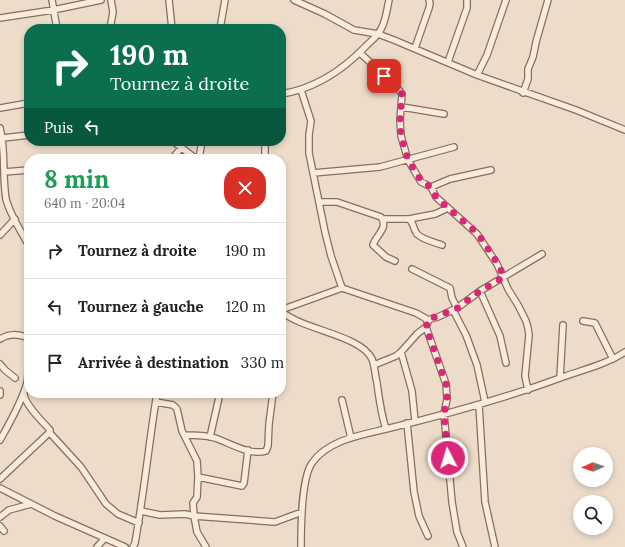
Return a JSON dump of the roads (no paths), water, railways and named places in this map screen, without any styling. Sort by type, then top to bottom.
[{"type":"street","points":[[52,0],[56,24]]},
{"type":"street","points":[[0,18],[53,10],[101,0]]},
{"type":"street","points":[[111,0],[113,12],[111,24]]},
{"type":"street","points":[[169,0],[171,24]]},
{"type":"street","points":[[221,24],[225,0]]},
{"type":"street","points":[[294,0],[325,14],[354,30],[378,34],[415,48],[477,75],[576,110],[624,129]]},
{"type":"street","points":[[286,93],[301,90],[343,68],[360,53],[378,34],[382,27],[389,0]]},
{"type":"street","points":[[415,48],[429,8],[430,3],[428,0]]},
{"type":"street","points":[[448,62],[468,0]]},
{"type":"street","points":[[477,75],[487,55],[506,0]]},
{"type":"street","points":[[523,92],[528,79],[528,69],[533,57],[548,0]]},
{"type":"street","points":[[360,53],[401,92],[403,96],[401,136],[408,160],[422,182],[431,187],[436,197],[478,234],[498,264],[528,328],[529,335],[526,376],[528,390]]},
{"type":"street","points":[[301,90],[311,121],[309,144],[328,244],[342,288]]},
{"type":"street","points":[[0,108],[14,104],[24,103]]},
{"type":"street","points":[[402,107],[444,114]]},
{"type":"street","points":[[0,128],[3,138],[3,189],[24,236]]},
{"type":"street","points":[[3,138],[24,136]]},
{"type":"street","points":[[179,146],[190,154]]},
{"type":"street","points":[[314,173],[391,165],[454,146]]},
{"type":"street","points":[[176,154],[181,148]]},
{"type":"street","points":[[431,187],[450,179],[491,170]]},
{"type":"street","points":[[3,173],[24,171]]},
{"type":"street","points":[[320,202],[334,201],[379,215],[383,219],[384,226],[373,245],[386,257],[395,261]]},
{"type":"street","points":[[383,219],[409,219],[435,214],[448,208]]},
{"type":"street","points":[[0,235],[15,219]]},
{"type":"street","points":[[409,219],[412,222],[417,234],[423,238],[442,245]]},
{"type":"street","points":[[427,320],[455,309],[480,291],[542,254]]},
{"type":"street","points":[[412,269],[450,288],[455,309],[477,365],[485,402]]},
{"type":"street","points":[[286,308],[342,288],[409,310],[423,316],[427,320]]},
{"type":"street","points":[[480,291],[500,336],[506,363]]},
{"type":"street","points":[[286,314],[293,319],[360,347],[367,353],[374,365],[378,394],[386,428]]},
{"type":"street","points":[[427,320],[426,327],[446,384],[447,399],[444,414],[452,502],[457,532],[463,547]]},
{"type":"street","points":[[583,321],[594,323],[613,359]]},
{"type":"street","points":[[560,378],[563,325]]},
{"type":"street","points":[[374,365],[396,356],[417,334],[426,327]]},
{"type":"street","points":[[0,339],[12,334],[24,337]]},
{"type":"street","points":[[401,352],[412,391],[415,421]]},
{"type":"street","points":[[301,547],[302,512],[307,474],[316,458],[330,448],[351,438],[528,390],[613,359],[625,352]]},
{"type":"street","points":[[0,364],[15,378]]},
{"type":"street","points":[[0,440],[18,409],[24,394]]},
{"type":"street","points":[[26,398],[50,432],[81,467],[106,504],[118,514],[139,523]]},
{"type":"street","points":[[133,547],[141,511],[156,398]]},
{"type":"street","points":[[210,437],[219,398]]},
{"type":"street","points":[[184,435],[210,437],[248,450],[262,452],[266,451],[268,446],[272,398]]},
{"type":"street","points":[[342,400],[351,438]]},
{"type":"street","points":[[156,402],[168,403],[176,407],[179,413],[182,431],[197,461],[197,497],[194,503],[194,516],[197,532],[206,547]]},
{"type":"street","points":[[478,404],[485,502],[495,547]]},
{"type":"street","points":[[407,423],[418,516],[428,536]]},
{"type":"street","points":[[0,479],[50,432]]},
{"type":"street","points":[[198,477],[238,486],[243,485],[248,450]]},
{"type":"street","points":[[0,488],[31,504],[125,547]]},
{"type":"street","points":[[0,517],[9,510],[31,504]]},
{"type":"street","points":[[141,511],[160,515],[185,514],[275,522],[302,512]]},
{"type":"street","points":[[0,526],[4,531]]},
{"type":"street","points":[[97,547],[105,538]]}]
